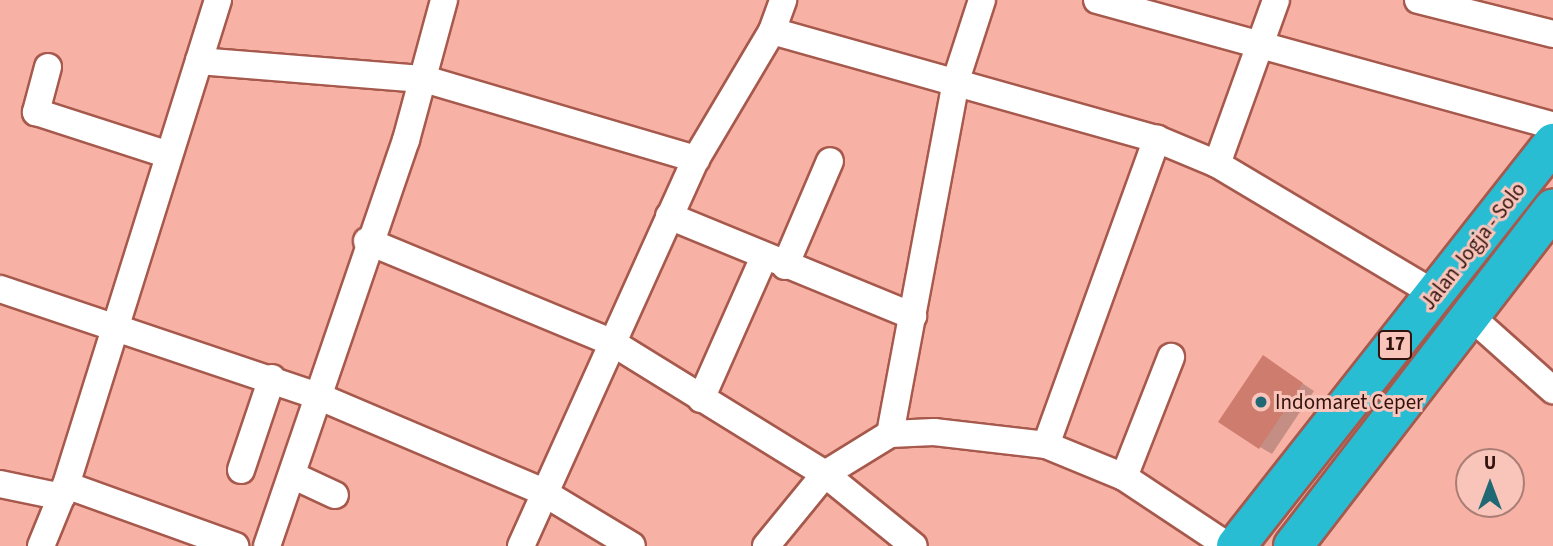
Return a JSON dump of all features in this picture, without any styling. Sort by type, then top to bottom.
[{"type":"highway","name":"Jalan Jogja - Solo","points":[[1236,546],[1553,143]]},
{"type":"highway","name":"17","points":[[1293,546],[1553,208]]},
{"type":"street","points":[[41,546],[64,491],[166,154],[218,0]]},
{"type":"street","points":[[267,546],[294,476],[367,241],[424,79],[444,0]]},
{"type":"street","points":[[521,546],[541,491],[613,343],[696,159],[772,31],[783,0]]},
{"type":"street","points":[[890,434],[956,80],[982,0]]},
{"type":"street","points":[[1097,0],[1258,48],[1553,126]]},
{"type":"street","points":[[1217,164],[1276,0]]},
{"type":"street","points":[[1418,0],[1553,34]]},
{"type":"street","points":[[772,31],[956,80],[1157,139],[1217,164],[1435,294]]},
{"type":"street","points":[[199,61],[424,79],[696,159]]},
{"type":"street","points":[[48,67],[36,112],[166,154]]},
{"type":"street","points":[[1046,446],[1157,139]]},
{"type":"street","points":[[701,399],[830,161]]},
{"type":"street","points":[[669,216],[913,316]]},
{"type":"street","points":[[367,241],[613,343],[825,474],[915,546]]},
{"type":"street","points":[[0,289],[272,378],[320,397],[541,491],[632,546]]},
{"type":"street","points":[[1469,315],[1553,390]]},
{"type":"street","points":[[1124,477],[1171,357]]},
{"type":"street","points":[[241,470],[272,378]]},
{"type":"street","points":[[766,546],[825,474],[890,434],[1046,446],[1124,477],[1228,546]]},
{"type":"street","points":[[294,476],[335,495]]},
{"type":"street","points":[[0,484],[64,491],[235,546]]},
{"type":"building","name":"Indomaret Ceper","points":[[1263,355],[1303,383],[1259,449],[1218,422]]},
{"type":"place","name":"Indomaret Ceper","points":[[1261,402]]}]
